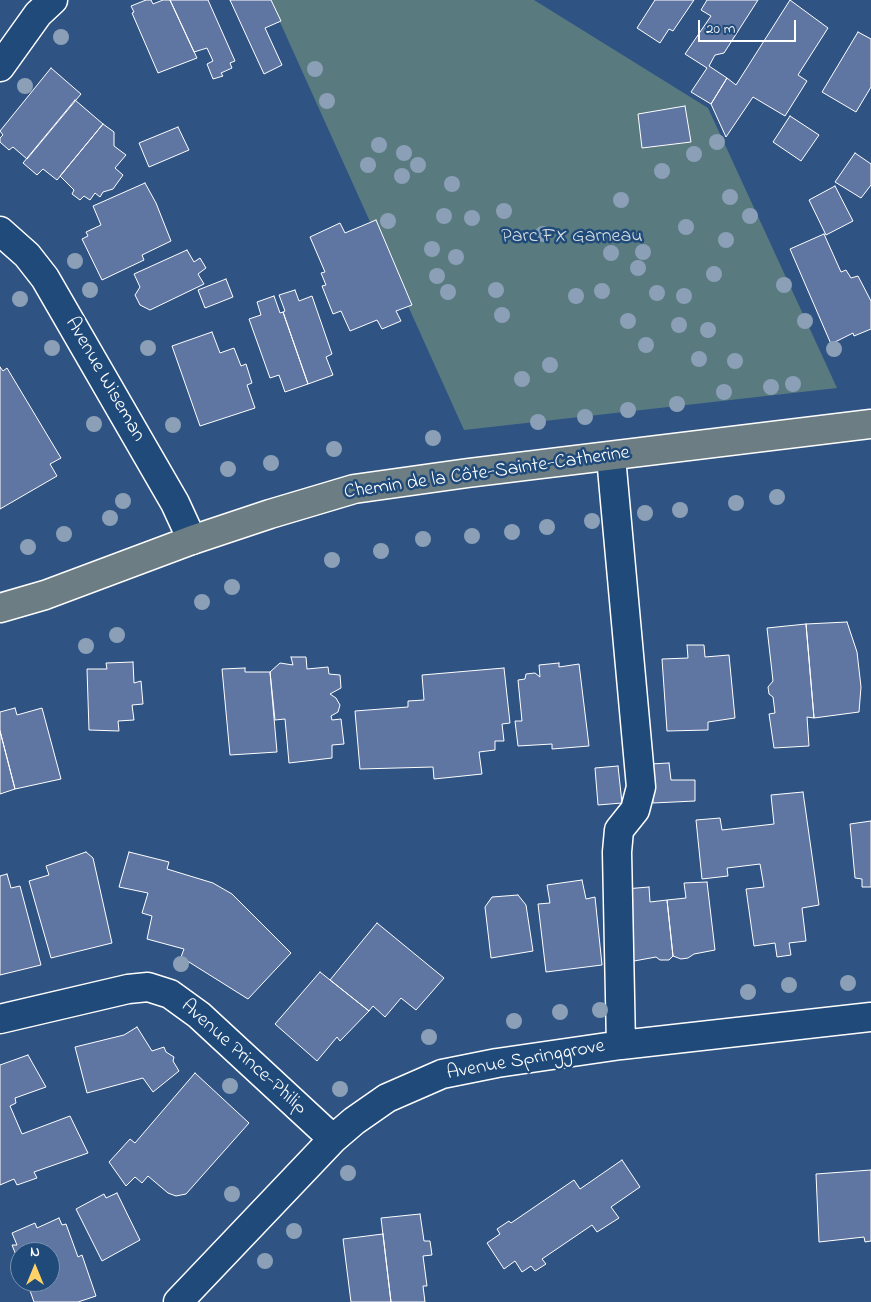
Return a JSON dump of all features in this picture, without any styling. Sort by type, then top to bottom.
[{"type":"main road","name":"Chemin de la Côte-Sainte-Catherine","points":[[0,608],[45,595],[192,540],[354,489],[468,473],[871,424]]},
{"type":"street","points":[[0,67],[38,14],[53,0]]},
{"type":"street","name":"Avenue Wiseman","points":[[0,231],[26,255],[45,278],[175,503],[192,540]]},
{"type":"street","points":[[611,457],[641,787],[635,810],[620,830],[617,852],[621,1045]]},
{"type":"street","name":"Avenue Prince-Philip","points":[[0,1019],[128,989],[148,987],[170,994],[199,1015],[333,1139]]},
{"type":"street","name":"Avenue Springgrove","points":[[178,1302],[333,1139],[354,1121],[387,1098],[442,1074],[621,1045],[871,1017]]},
{"type":"green space","name":"Parc FX Garneau","points":[[270,0],[534,0],[708,108],[837,388],[464,430]]},
{"type":"building","points":[[151,0],[153,4],[163,0],[170,0],[197,58],[158,73],[132,13],[134,12],[131,6]]},
{"type":"building","points":[[170,0],[208,0],[235,61],[230,63],[232,68],[221,73],[223,76],[213,79],[207,64],[213,61],[207,48],[194,52]]},
{"type":"building","points":[[230,0],[271,0],[281,21],[265,28],[282,65],[264,74]]},
{"type":"building","points":[[655,0],[694,0],[673,31],[669,29],[660,43],[637,28]]},
{"type":"building","points":[[707,0],[758,0],[724,53],[715,55],[709,66],[727,78],[711,104],[691,92],[707,68],[685,54],[711,16],[701,10]]},
{"type":"building","points":[[790,0],[828,28],[798,75],[807,81],[785,116],[753,97],[726,137],[711,104],[727,78],[736,85]]},
{"type":"building","points":[[858,32],[871,39],[871,87],[856,112],[822,92]]},
{"type":"building","points":[[51,68],[81,94],[27,159],[13,147],[9,150],[0,142],[0,138],[3,135],[0,131]]},
{"type":"building","points":[[75,100],[103,124],[57,180],[43,169],[37,175],[23,163]]},
{"type":"building","points":[[685,106],[691,142],[642,148],[638,114]]},
{"type":"building","points":[[790,116],[819,135],[801,161],[773,142]]},
{"type":"building","points":[[103,124],[114,132],[114,146],[126,155],[115,168],[123,175],[113,189],[103,192],[100,197],[95,193],[90,200],[84,196],[80,200],[72,194],[74,190],[60,176]]},
{"type":"building","points":[[178,127],[189,150],[149,167],[139,143]]},
{"type":"building","points":[[855,153],[871,164],[871,185],[861,198],[835,182]]},
{"type":"building","points":[[145,183],[156,203],[171,241],[142,255],[144,260],[102,280],[82,239],[88,236],[86,232],[101,225],[93,206]]},
{"type":"building","points":[[835,186],[853,221],[826,235],[809,200]]},
{"type":"building","points":[[376,220],[412,305],[396,311],[401,321],[382,329],[377,320],[350,331],[341,311],[333,314],[322,286],[326,285],[321,273],[325,272],[310,237],[340,223],[345,233]]},
{"type":"building","points":[[824,234],[841,272],[846,270],[851,278],[858,276],[871,301],[871,329],[854,336],[853,333],[831,344],[790,249]]},
{"type":"building","points":[[187,250],[194,262],[200,258],[206,268],[198,274],[204,284],[150,310],[140,305],[135,295],[140,287],[134,274]]},
{"type":"building","points":[[226,279],[233,297],[205,308],[198,290]]},
{"type":"building","points":[[295,290],[299,301],[312,296],[332,354],[326,357],[333,375],[308,384],[279,295]]},
{"type":"building","points":[[274,296],[280,313],[283,312],[308,384],[285,392],[279,375],[270,378],[249,319],[261,315],[257,302]]},
{"type":"building","points":[[212,332],[220,353],[234,348],[241,366],[246,364],[252,383],[247,385],[255,408],[200,426],[172,346]]},
{"type":"building","points":[[0,367],[3,371],[7,368],[61,458],[50,464],[57,476],[0,509]]},
{"type":"building","points":[[847,622],[857,652],[861,687],[859,712],[814,718],[806,624]]},
{"type":"building","points":[[806,624],[814,718],[807,717],[809,746],[774,748],[769,714],[775,713],[773,697],[769,694],[768,687],[773,681],[767,628]]},
{"type":"building","points":[[687,645],[704,645],[705,657],[729,655],[735,718],[708,722],[708,730],[667,731],[662,659],[688,658]]},
{"type":"building","points":[[291,657],[306,657],[307,669],[328,667],[329,674],[340,675],[341,688],[330,694],[336,698],[340,705],[338,712],[331,716],[332,720],[341,719],[344,744],[332,745],[332,758],[289,763],[285,719],[275,720],[270,672],[280,663],[293,665]]},
{"type":"building","points":[[133,662],[134,683],[141,681],[143,704],[132,705],[134,720],[118,721],[119,731],[89,730],[87,669],[107,669],[106,663]]},
{"type":"building","points":[[559,663],[559,667],[579,664],[589,746],[552,749],[552,744],[518,746],[515,721],[522,721],[518,680],[525,679],[526,674],[535,673],[540,677],[539,665]]},
{"type":"building","points":[[245,668],[245,672],[270,672],[277,752],[230,755],[222,669]]},
{"type":"building","points":[[504,668],[510,723],[502,724],[504,741],[495,741],[495,750],[479,752],[482,774],[434,779],[433,767],[360,769],[355,711],[408,707],[408,701],[424,700],[422,675]]},
{"type":"building","points":[[15,708],[17,715],[42,708],[61,779],[15,789],[0,731],[0,712]]},
{"type":"building","points":[[0,731],[15,789],[0,794]]},
{"type":"building","points":[[669,763],[671,780],[695,780],[695,801],[653,803],[650,764]]},
{"type":"building","points":[[618,766],[622,803],[598,805],[595,768]]},
{"type":"building","points":[[803,792],[819,905],[802,908],[806,941],[789,943],[791,955],[777,957],[775,943],[754,946],[746,889],[764,887],[760,864],[727,868],[728,876],[702,879],[696,820],[720,818],[722,830],[774,824],[771,795]]},
{"type":"building","points":[[871,821],[871,887],[862,887],[862,879],[855,878],[850,824]]},
{"type":"building","points":[[86,852],[93,858],[112,943],[51,958],[29,881],[49,875],[46,866]]},
{"type":"building","points":[[129,852],[169,862],[167,869],[213,883],[232,894],[291,953],[248,999],[181,957],[184,949],[147,939],[152,916],[142,913],[148,893],[119,887]]},
{"type":"building","points":[[7,874],[11,888],[20,886],[41,965],[0,975],[0,876]]},
{"type":"building","points":[[582,880],[586,899],[595,897],[602,965],[546,972],[538,904],[550,903],[547,885]]},
{"type":"building","points":[[707,882],[715,950],[694,954],[688,958],[681,959],[673,956],[667,900],[686,898],[684,883]]},
{"type":"building","points":[[649,887],[650,902],[667,900],[673,956],[669,960],[660,960],[656,957],[634,961],[628,955],[625,889]]},
{"type":"building","points":[[518,895],[526,905],[533,951],[491,958],[485,907],[492,897]]},
{"type":"building","points":[[377,923],[444,978],[416,1010],[401,998],[385,1017],[373,1006],[369,1011],[330,980]]},
{"type":"building","points":[[320,972],[369,1011],[340,1041],[337,1037],[317,1061],[275,1024]]},
{"type":"building","points":[[137,1027],[152,1051],[164,1047],[166,1052],[174,1057],[173,1061],[179,1071],[153,1092],[143,1078],[87,1093],[75,1047],[124,1035]]},
{"type":"building","points":[[28,1055],[46,1087],[15,1098],[16,1103],[10,1106],[22,1134],[70,1116],[88,1153],[34,1172],[37,1178],[17,1185],[14,1179],[0,1185],[0,1065]]},
{"type":"building","points":[[195,1073],[249,1123],[186,1194],[176,1196],[168,1193],[148,1176],[142,1183],[135,1177],[126,1186],[109,1162],[130,1139],[135,1143]]},
{"type":"building","points":[[622,1160],[640,1187],[611,1207],[619,1218],[597,1232],[592,1225],[542,1259],[546,1264],[535,1271],[531,1266],[522,1272],[515,1261],[504,1269],[487,1243],[500,1234],[497,1229],[509,1221],[511,1223],[574,1180],[580,1189]]},
{"type":"building","points":[[871,1170],[871,1241],[865,1242],[864,1237],[819,1242],[816,1174]]},
{"type":"building","points":[[117,1193],[140,1240],[102,1261],[76,1209],[104,1194],[106,1198]]},
{"type":"building","points":[[420,1214],[424,1241],[430,1241],[432,1255],[423,1256],[427,1286],[423,1286],[425,1302],[391,1302],[381,1218]]},
{"type":"building","points":[[59,1218],[62,1225],[66,1224],[78,1257],[82,1255],[96,1296],[78,1302],[34,1302],[30,1292],[60,1292],[60,1242],[16,1242],[12,1233],[35,1223],[37,1228]]},
{"type":"building","points":[[383,1234],[391,1302],[351,1302],[343,1239]]}]
